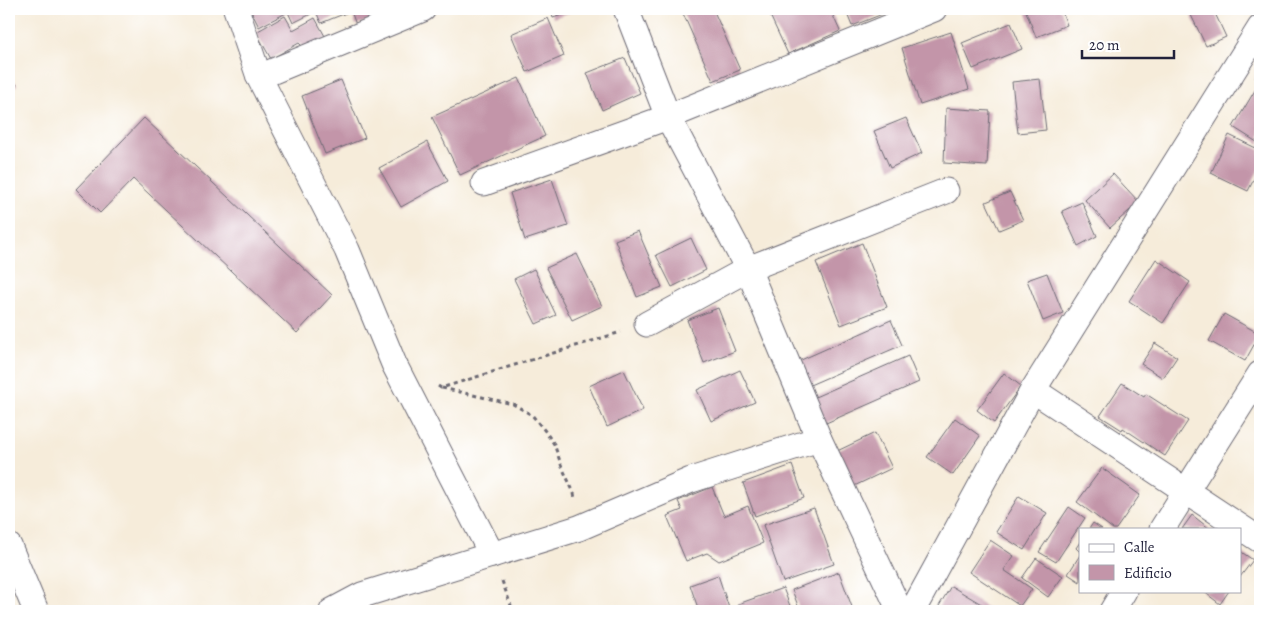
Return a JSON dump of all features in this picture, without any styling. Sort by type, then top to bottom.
[{"type":"street","points":[[236,9],[259,77],[347,250],[394,364],[492,555]]},
{"type":"street","points":[[259,77],[423,9]]},
{"type":"street","points":[[626,9],[668,117],[748,269],[819,439],[900,611]]},
{"type":"street","points":[[484,183],[668,117],[934,9]]},
{"type":"street","points":[[911,611],[1033,390],[1260,28]]},
{"type":"street","points":[[647,324],[748,269],[946,191]]},
{"type":"street","points":[[1163,528],[1260,374]]},
{"type":"street","points":[[1033,390],[1242,528]]},
{"type":"street","points":[[332,611],[362,595],[579,528],[691,480],[819,439]]},
{"type":"street","points":[[1242,528],[1260,540]]},
{"type":"street","points":[[9,546],[36,611]]},
{"type":"street","points":[[1112,611],[1123,592]]},
{"type":"path","points":[[442,388],[647,324]]},
{"type":"path","points":[[434,384],[442,388],[513,404],[532,415],[554,444],[574,493],[579,528]]},
{"type":"building","points":[[250,9],[308,9],[311,14],[293,23],[288,12],[259,27]]},
{"type":"building","points":[[315,9],[369,9],[373,19],[356,25],[351,11],[321,23]]},
{"type":"building","points":[[550,9],[580,9],[553,18]]},
{"type":"building","points":[[681,9],[713,9],[740,70],[713,81]]},
{"type":"building","points":[[767,9],[830,9],[840,31],[788,54]]},
{"type":"building","points":[[845,9],[895,9],[852,26]]},
{"type":"building","points":[[1025,9],[1061,9],[1067,25],[1036,37]]},
{"type":"building","points":[[1188,9],[1213,9],[1226,37],[1206,46]]},
{"type":"building","points":[[285,16],[293,30],[315,18],[326,38],[306,50],[299,43],[271,59],[256,32]]},
{"type":"building","points":[[548,18],[564,56],[527,72],[511,34]]},
{"type":"building","points":[[1011,23],[1022,49],[973,69],[962,43]]},
{"type":"building","points":[[951,32],[969,89],[920,105],[902,48]]},
{"type":"building","points":[[625,58],[640,93],[602,110],[587,73]]},
{"type":"building","points":[[1260,69],[1260,81],[1255,78]]},
{"type":"building","points":[[9,75],[17,85],[9,91]]},
{"type":"building","points":[[519,78],[545,136],[460,175],[432,117]]},
{"type":"building","points":[[1040,79],[1046,130],[1018,133],[1012,82]]},
{"type":"building","points":[[341,80],[365,138],[325,154],[302,96]]},
{"type":"building","points":[[1260,82],[1260,144],[1233,127]]},
{"type":"building","points":[[946,108],[990,111],[987,166],[944,163]]},
{"type":"building","points":[[144,118],[332,295],[297,333],[133,179],[100,213],[76,189]]},
{"type":"building","points":[[906,118],[922,153],[890,168],[874,131]]},
{"type":"building","points":[[1229,135],[1260,150],[1260,167],[1248,191],[1211,173]]},
{"type":"building","points":[[427,142],[448,181],[401,207],[379,168]]},
{"type":"building","points":[[1113,174],[1139,202],[1110,228],[1085,200]]},
{"type":"building","points":[[552,179],[568,226],[525,240],[510,193]]},
{"type":"building","points":[[1010,192],[1023,220],[999,230],[986,202]]},
{"type":"building","points":[[1082,202],[1097,236],[1078,246],[1062,211]]},
{"type":"building","points":[[638,231],[662,287],[637,297],[615,240]]},
{"type":"building","points":[[691,238],[706,270],[672,287],[656,255]]},
{"type":"building","points":[[862,243],[887,307],[841,325],[816,262]]},
{"type":"building","points":[[577,254],[602,306],[572,320],[546,268]]},
{"type":"building","points":[[1156,259],[1190,282],[1163,323],[1129,301]]},
{"type":"building","points":[[534,269],[556,315],[536,324],[514,279]]},
{"type":"building","points":[[1047,273],[1063,313],[1043,321],[1027,280]]},
{"type":"building","points":[[718,308],[735,351],[704,363],[687,320]]},
{"type":"building","points":[[1224,314],[1260,334],[1245,361],[1209,341]]},
{"type":"building","points":[[891,320],[902,345],[803,388],[792,364]]},
{"type":"building","points":[[1155,343],[1177,357],[1163,378],[1141,364]]},
{"type":"building","points":[[908,356],[919,382],[817,427],[806,401]]},
{"type":"building","points":[[624,370],[643,410],[607,427],[589,386]]},
{"type":"building","points":[[740,370],[755,402],[711,421],[697,390]]},
{"type":"building","points":[[1004,373],[1021,386],[994,423],[977,410]]},
{"type":"building","points":[[1122,383],[1144,397],[1146,394],[1188,421],[1165,456],[1123,428],[1122,430],[1100,416]]},
{"type":"building","points":[[955,418],[980,436],[953,475],[927,457]]},
{"type":"building","points":[[875,433],[892,468],[850,488],[833,453]]},
{"type":"building","points":[[792,465],[804,498],[755,516],[743,483]]},
{"type":"building","points":[[1102,468],[1140,495],[1117,528],[1112,528],[1077,502]]},
{"type":"building","points":[[712,487],[724,516],[748,506],[763,543],[719,561],[707,553],[686,561],[667,516],[682,510],[678,501]]},
{"type":"building","points":[[1019,496],[1047,513],[1024,550],[996,532]]},
{"type":"building","points":[[1069,507],[1085,518],[1056,562],[1039,552]]},
{"type":"building","points":[[814,508],[834,564],[783,582],[763,525]]},
{"type":"building","points":[[1192,515],[1209,528],[1183,528]]},
{"type":"building","points":[[1093,523],[1100,528],[1090,528]]},
{"type":"building","points":[[990,540],[1014,556],[1004,570],[1032,589],[1020,606],[969,572]]},
{"type":"building","points":[[1242,552],[1253,560],[1242,574]]},
{"type":"building","points":[[1079,557],[1079,581],[1068,574]]},
{"type":"building","points":[[1036,558],[1063,576],[1048,597],[1022,578]]},
{"type":"building","points":[[839,572],[852,607],[840,611],[800,611],[792,590]]},
{"type":"building","points":[[718,575],[730,611],[699,611],[690,585]]},
{"type":"building","points":[[951,586],[993,611],[936,611]]},
{"type":"building","points":[[783,588],[792,611],[740,611],[738,604]]},
{"type":"building","points":[[1204,592],[1228,592],[1220,604]]},
{"type":"building","points":[[1134,606],[1143,611],[1131,611]]}]
